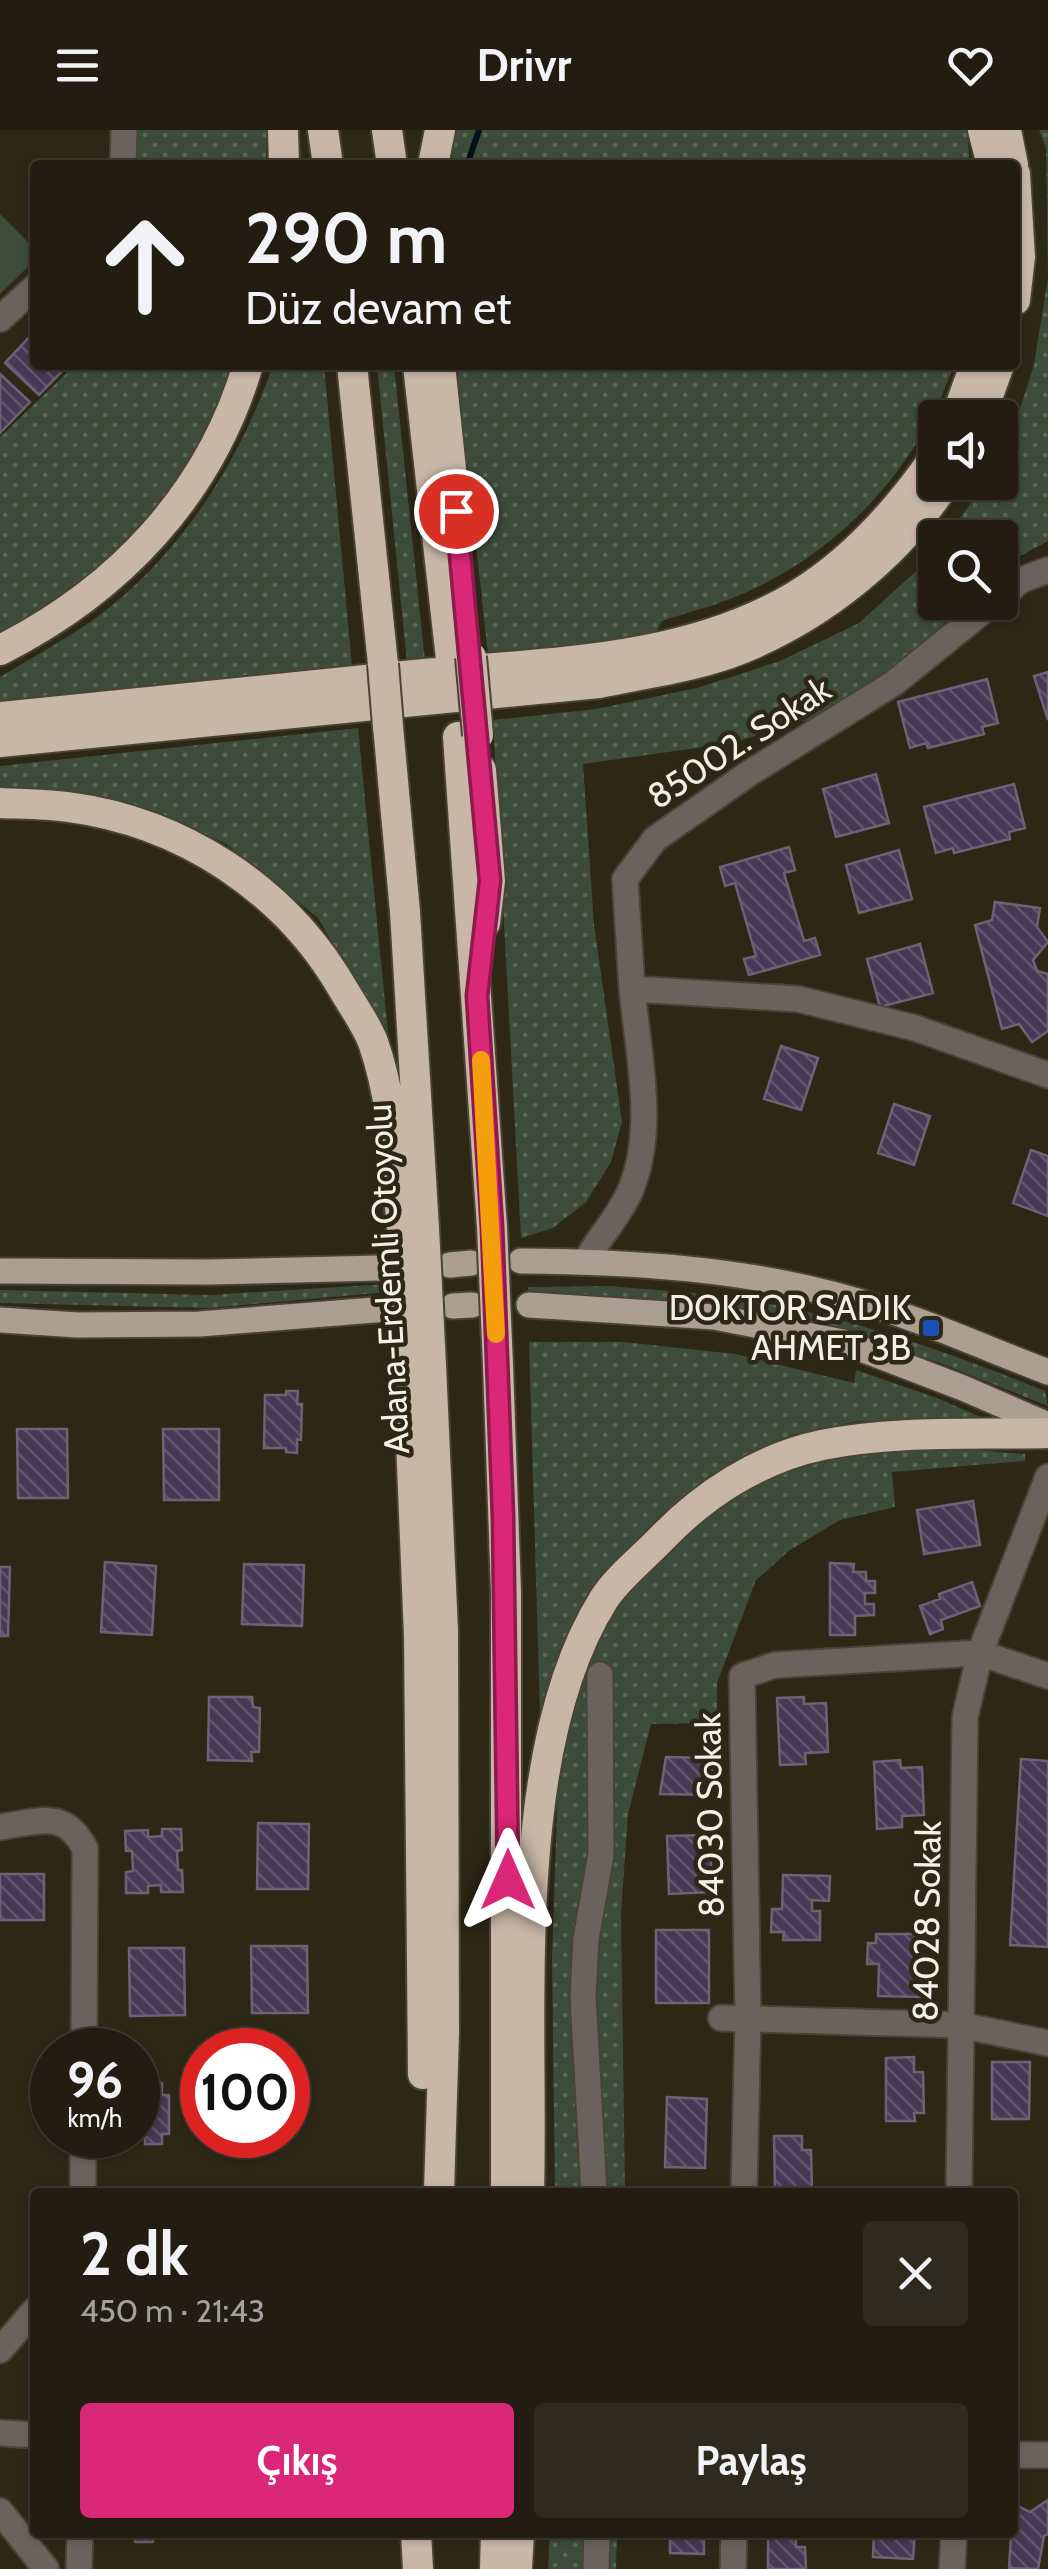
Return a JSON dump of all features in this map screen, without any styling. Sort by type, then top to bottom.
[{"type":"highway","points":[[283,130],[284,160]]},
{"type":"highway","points":[[323,130],[327,160]]},
{"type":"highway","points":[[387,130],[391,160]]},
{"type":"highway","points":[[434,160],[440,130]]},
{"type":"highway","points":[[983,130],[991,160]]},
{"type":"highway","points":[[1006,130],[1012,160]]},
{"type":"highway","points":[[0,650],[80,604],[134,558],[203,468],[246,370]]},
{"type":"highway","name":"Adana-Erdemli Otoyolu","points":[[353,370],[405,912],[419,1366],[443,1650],[444,2032],[439,2188]]},
{"type":"highway","points":[[419,370],[461,658]]},
{"type":"highway","points":[[440,370],[468,736],[490,881],[477,996],[492,1227],[506,1608],[506,2188]]},
{"type":"highway","points":[[962,400],[973,370]]},
{"type":"highway","points":[[986,400],[997,370]]},
{"type":"highway","points":[[0,717],[596,658],[710,635],[795,596],[827,574],[892,514],[918,480]]},
{"type":"highway","points":[[0,742],[600,683],[679,667],[740,649],[815,610],[884,557],[931,500]]},
{"type":"highway","points":[[0,803],[70,807],[150,827],[227,864],[276,901],[322,953],[372,1039],[390,1107],[413,1228]]},
{"type":"highway","points":[[419,1366],[423,2060],[420,2188]]},
{"type":"highway","points":[[529,2188],[532,1911],[543,1783],[563,1684],[605,1598],[689,1509],[745,1473],[800,1452],[888,1435],[1048,1434]]},
{"type":"highway","points":[[416,2538],[418,2569]]},
{"type":"highway","points":[[428,2569],[429,2538]]},
{"type":"highway","points":[[495,2569],[496,2538]]},
{"type":"highway","points":[[517,2569],[519,2538]]},
{"type":"main road","points":[[521,1261],[636,1262],[737,1273],[848,1298],[1048,1372]]},
{"type":"main road","points":[[0,1271],[380,1268]]},
{"type":"main road","points":[[528,1305],[714,1317],[842,1342],[1048,1425]]},
{"type":"main road","points":[[0,1320],[199,1324],[387,1309]]},
{"type":"street","points":[[123,160],[124,130]]},
{"type":"street","points":[[0,319],[30,291]]},
{"type":"street","points":[[1018,583],[1048,570]]},
{"type":"street","name":"85002. Sokak","points":[[586,1262],[624,1203],[641,1149],[643,1111],[626,879],[655,839],[748,774],[894,683],[972,620]]},
{"type":"street","points":[[632,989],[798,999],[915,1028],[1048,1075]]},
{"type":"street","name":"84028 Sokak","points":[[959,2188],[964,1717],[980,1652],[1048,1477]]},
{"type":"street","points":[[980,1652],[1048,1676]]},
{"type":"street","name":"84030 Sokak","points":[[744,2188],[748,2018],[742,1676],[775,1664],[980,1652]]},
{"type":"street","points":[[594,2188],[584,1996],[586,1939],[601,1854],[600,1675]]},
{"type":"street","points":[[0,1827],[52,1820],[66,1822],[85,1848],[84,2028]]},
{"type":"street","points":[[721,2018],[960,2025],[1048,2042]]},
{"type":"street","points":[[83,2158],[83,2188]]},
{"type":"street","points":[[0,2350],[30,2316]]},
{"type":"street","points":[[0,2433],[30,2435]]},
{"type":"street","points":[[1018,2455],[1048,2456]]},
{"type":"street","points":[[0,2511],[46,2569]]},
{"type":"street","points":[[79,2569],[80,2538]]},
{"type":"street","points":[[596,2569],[597,2538]]},
{"type":"street","points":[[733,2569],[734,2538]]},
{"type":"street","points":[[952,2569],[954,2538]]},
{"type":"green space","points":[[128,130],[266,130],[266,160],[125,160]]},
{"type":"green space","points":[[453,130],[967,130],[970,160],[450,160]]},
{"type":"green space","points":[[1039,130],[1048,130],[1048,277],[1046,148]]},
{"type":"green space","points":[[0,214],[30,244],[30,265],[0,294]]},
{"type":"green space","points":[[1048,277],[1048,541],[1018,557],[1018,520],[959,520],[973,500],[1018,500],[1018,415],[1034,365]]},
{"type":"green space","points":[[70,370],[231,370],[197,449],[160,508],[113,558],[59,599],[0,636],[0,437]]},
{"type":"green space","points":[[271,370],[324,370],[352,666],[0,705],[0,677],[105,611],[185,531],[226,468]]},
{"type":"green space","points":[[378,370],[395,370],[425,661],[407,662]]},
{"type":"green space","points":[[457,370],[952,370],[940,400],[918,400],[918,440],[899,469],[875,499],[817,551],[739,596],[662,621],[656,632],[590,646],[488,654]]},
{"type":"green space","points":[[918,569],[918,620],[947,620],[919,650],[826,714],[732,743],[583,764],[594,925],[622,1122],[611,1162],[586,1202],[553,1228],[521,1238],[493,720],[596,709],[697,688],[780,661],[859,623]]},
{"type":"green space","points":[[358,728],[390,1054],[377,1020],[318,918],[225,843],[127,802],[0,786],[0,766]]},
{"type":"green space","points":[[388,1284],[388,1292],[210,1308],[0,1303],[0,1290],[209,1295]]},
{"type":"green space","points":[[609,1286],[724,1296],[847,1322],[1045,1391],[1048,1406],[938,1362],[830,1329],[529,1301],[528,1287]]},
{"type":"green space","points":[[529,1342],[624,1342],[735,1354],[854,1383],[856,1370],[992,1422],[859,1421],[791,1435],[731,1462],[661,1515],[611,1567],[571,1628],[540,1715]]},
{"type":"green space","points":[[942,1447],[1025,1454],[1025,1461],[892,1472],[895,1507],[840,1520],[790,1550],[756,1580],[717,1683],[717,1723],[651,1724],[628,1814],[621,1912],[625,2188],[555,2188],[552,1959],[558,1781],[582,1668],[609,1613],[655,1560],[711,1513],[758,1483],[818,1462],[875,1449]]},
{"type":"green space","points":[[550,2538],[617,2538],[616,2569],[548,2569]]},
{"type":"building","points":[[30,336],[30,370],[63,370],[39,395],[5,363]]},
{"type":"building","points":[[0,374],[30,402],[0,433]]},
{"type":"building","points":[[1048,672],[1048,720],[1034,676]]},
{"type":"building","points":[[987,679],[998,723],[982,727],[984,734],[928,748],[926,743],[910,748],[898,702]]},
{"type":"building","points":[[876,774],[889,823],[836,837],[823,789]]},
{"type":"building","points":[[1014,784],[1025,828],[1009,832],[1010,839],[954,853],[953,848],[936,853],[924,807]]},
{"type":"building","points":[[789,847],[795,870],[784,873],[804,941],[815,938],[820,955],[749,975],[744,959],[756,956],[735,883],[725,886],[720,867]]},
{"type":"building","points":[[899,850],[912,899],[859,913],[846,865]]},
{"type":"building","points":[[995,902],[1040,908],[1037,927],[1048,942],[1033,960],[1037,971],[1048,974],[1048,1031],[1032,1042],[1019,1024],[1002,1029],[975,925],[992,920]]},
{"type":"building","points":[[920,944],[933,993],[880,1007],[867,959]]},
{"type":"building","points":[[781,1046],[818,1058],[801,1110],[764,1099]]},
{"type":"building","points":[[894,1104],[930,1116],[914,1165],[878,1153]]},
{"type":"building","points":[[1031,1150],[1048,1156],[1048,1216],[1013,1203]]},
{"type":"building","points":[[286,1391],[298,1391],[297,1404],[302,1404],[297,1453],[286,1452],[286,1448],[264,1448],[265,1395],[286,1395]]},
{"type":"building","points":[[17,1429],[67,1429],[68,1498],[18,1498]]},
{"type":"building","points":[[163,1429],[219,1429],[219,1500],[164,1500]]},
{"type":"building","points":[[973,1501],[980,1545],[924,1554],[917,1510]]},
{"type":"building","points":[[105,1562],[156,1566],[152,1635],[101,1632]]},
{"type":"building","points":[[830,1563],[854,1564],[853,1572],[866,1572],[866,1581],[875,1581],[875,1593],[865,1593],[865,1604],[874,1604],[874,1615],[855,1616],[855,1635],[830,1635]]},
{"type":"building","points":[[244,1564],[304,1565],[302,1626],[242,1624]]},
{"type":"building","points":[[0,1567],[10,1567],[8,1636],[0,1636]]},
{"type":"building","points":[[972,1582],[980,1606],[941,1620],[943,1629],[930,1634],[920,1606]]},
{"type":"building","points":[[209,1697],[252,1697],[253,1707],[260,1708],[259,1752],[251,1752],[252,1761],[208,1760]]},
{"type":"building","points":[[804,1697],[804,1704],[826,1703],[828,1752],[805,1753],[806,1764],[780,1765],[777,1698]]},
{"type":"building","points":[[666,1757],[712,1758],[712,1776],[717,1776],[716,1795],[660,1794]]},
{"type":"building","points":[[1021,1759],[1048,1761],[1048,1947],[1010,1945]]},
{"type":"building","points":[[900,1760],[901,1768],[922,1767],[924,1815],[902,1816],[902,1827],[877,1829],[874,1762]]},
{"type":"building","points":[[258,1823],[309,1824],[308,1889],[257,1889]]},
{"type":"building","points":[[162,1829],[181,1829],[182,1850],[177,1851],[183,1892],[161,1892],[161,1885],[148,1886],[148,1893],[126,1893],[126,1872],[133,1871],[125,1831],[148,1830],[148,1837],[162,1836]]},
{"type":"building","points":[[710,1835],[712,1892],[669,1894],[667,1836]]},
{"type":"building","points":[[0,1874],[44,1874],[44,1920],[0,1920]]},
{"type":"building","points":[[783,1875],[830,1876],[829,1901],[812,1900],[812,1911],[820,1911],[820,1940],[783,1940],[784,1932],[771,1932],[772,1909],[782,1909]]},
{"type":"building","points":[[656,1930],[709,1930],[709,2003],[656,2003]]},
{"type":"building","points":[[876,1934],[915,1934],[915,1973],[925,1973],[925,1997],[878,1996],[879,1964],[867,1964],[868,1943],[876,1943]]},
{"type":"building","points":[[251,1946],[307,1946],[308,2013],[252,2013]]},
{"type":"building","points":[[129,1948],[184,1948],[185,2015],[130,2016]]},
{"type":"building","points":[[914,2057],[914,2072],[923,2072],[924,2113],[914,2113],[915,2121],[886,2121],[886,2058]]},
{"type":"building","points":[[992,2062],[1030,2062],[1029,2119],[992,2119]]},
{"type":"building","points":[[160,2083],[162,2095],[169,2095],[169,2134],[162,2134],[162,2144]]},
{"type":"building","points":[[667,2097],[707,2099],[705,2168],[665,2167]]},
{"type":"building","points":[[774,2136],[802,2136],[802,2150],[811,2150],[812,2188],[775,2188]]},
{"type":"building","points":[[1048,2500],[1048,2534],[1044,2536],[1038,2569],[1009,2568],[1011,2538],[1018,2538],[1018,2506],[1030,2512]]},
{"type":"building","points":[[135,2538],[153,2538],[153,2542],[135,2542]]},
{"type":"building","points":[[670,2538],[704,2538],[704,2554],[670,2553]]},
{"type":"building","points":[[768,2538],[796,2538],[796,2547],[805,2547],[806,2569],[768,2569]]},
{"type":"building","points":[[874,2538],[915,2538],[913,2559],[873,2557]]},
{"type":"waterway","points":[[469,160],[479,130]]},
{"type":"slow traffic","points":[[481,1060],[496,1334]]},
{"type":"place","name":"DOKTOR SADIK AHMET 3B","points":[[931,1328]]},
{"type":"route","points":[[456,511],[490,881],[477,996],[492,1227],[506,1592],[508,1880]]}]
